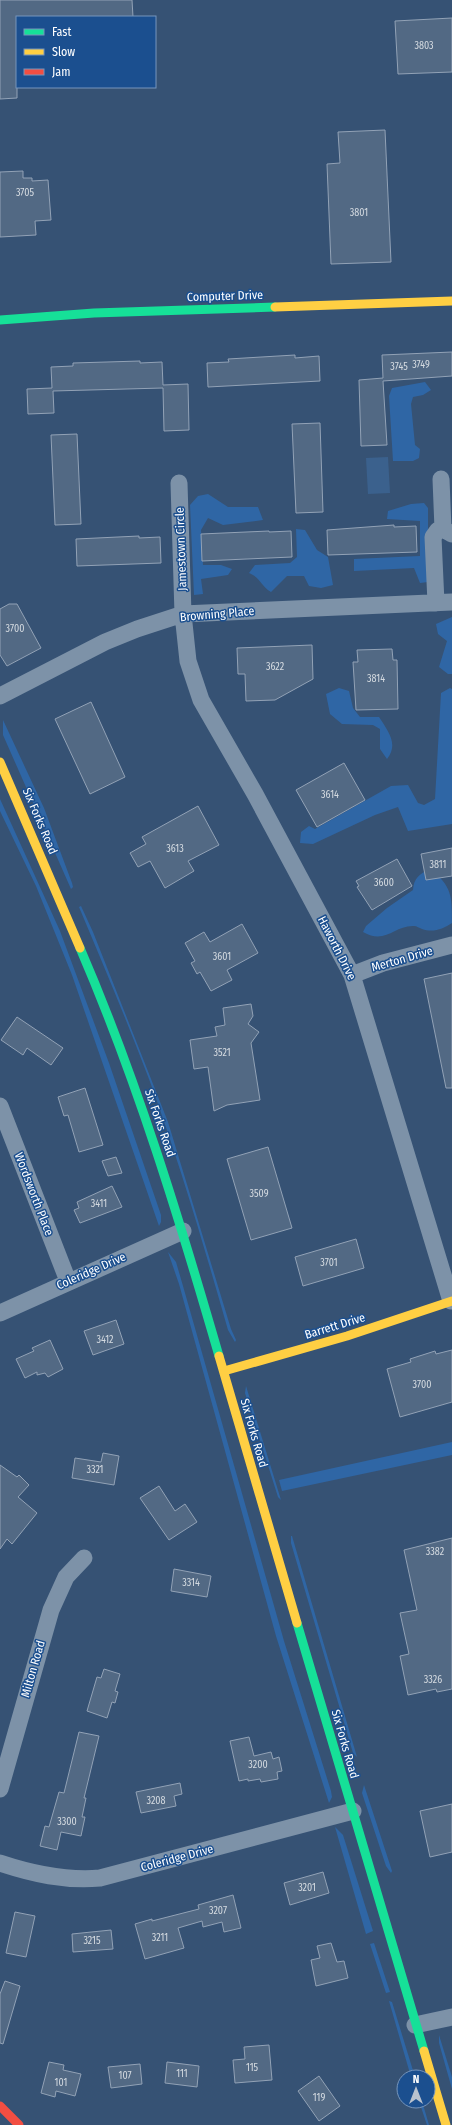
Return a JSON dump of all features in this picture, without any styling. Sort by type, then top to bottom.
[{"type":"main road","name":"Computer Drive","points":[[0,320],[86,314],[452,301]]},
{"type":"main road","name":"Six Forks Road","points":[[0,762],[99,991],[141,1104],[183,1231],[415,2025],[446,2125]]},
{"type":"main road","name":"Barrett Drive","points":[[224,1372],[347,1336],[451,1301]]},
{"type":"main road","points":[[0,2106],[19,2125]]},
{"type":"street","points":[[441,479],[447,531],[438,530],[433,537],[444,602]]},
{"type":"street","name":"Jamestown Circle","points":[[179,483],[183,614]]},
{"type":"street","name":"Browning Place","points":[[0,696],[105,642],[137,629],[183,614],[444,602]]},
{"type":"street","name":"Haworth Drive","points":[[183,614],[188,661],[201,700],[255,794],[352,975],[451,1301]]},
{"type":"street","name":"Merton Drive","points":[[352,975],[383,963],[452,945]]},
{"type":"street","name":"Wordsworth Place","points":[[0,1106],[68,1281]]},
{"type":"street","name":"Coleridge Drive","points":[[0,1313],[68,1281],[183,1231]]},
{"type":"street","name":"Milton Road","points":[[0,1789],[51,1610],[66,1577],[84,1558]]},
{"type":"street","name":"Coleridge Drive","points":[[0,1864],[58,1878],[80,1880],[100,1878],[353,1811]]},
{"type":"street","points":[[415,2025],[452,2017]]},
{"type":"shaded area","points":[[425,382],[431,390],[423,395],[413,397],[411,404],[415,445],[420,449],[419,458],[413,461],[393,461],[389,396],[392,388]]},
{"type":"shaded area","points":[[388,457],[390,493],[368,494],[366,458]]},
{"type":"shaded area","points":[[208,494],[228,507],[258,507],[263,520],[223,525],[208,518],[201,530],[203,565],[221,565],[232,569],[228,575],[201,579],[203,594],[194,595],[190,505],[198,496]]},
{"type":"shaded area","points":[[424,503],[428,508],[428,582],[420,583],[414,568],[354,571],[354,559],[420,556],[420,521],[387,519],[388,511],[411,504]]},
{"type":"shaded area","points":[[296,529],[305,530],[317,550],[328,557],[333,585],[321,588],[309,586],[304,576],[287,576],[271,592],[256,577],[249,573],[255,565],[290,563],[297,557]]},
{"type":"shaded area","points":[[452,617],[452,674],[448,674],[439,667],[447,641],[438,634],[436,624]]},
{"type":"shaded area","points":[[339,688],[349,691],[353,708],[360,717],[379,717],[389,732],[392,743],[392,748],[387,759],[380,749],[380,729],[373,725],[342,724],[330,714],[326,694]]},
{"type":"shaded area","points":[[450,688],[452,689],[452,824],[408,831],[398,807],[375,815],[313,844],[300,843],[301,832],[309,826],[315,829],[391,786],[408,785],[418,803],[424,805],[435,799],[441,693]]},
{"type":"shaded area","points":[[3,720],[44,808],[72,883],[73,887],[71,889],[3,735]]},
{"type":"shaded area","points":[[0,799],[60,931],[109,1063],[161,1215],[161,1222],[159,1226],[72,975],[36,886],[0,811]]},
{"type":"shaded area","points":[[430,869],[447,886],[452,906],[452,923],[441,929],[430,931],[415,926],[401,928],[384,936],[371,935],[363,932],[366,926],[387,908],[413,890],[416,879]]},
{"type":"shaded area","points":[[81,906],[93,932],[168,1122],[231,1329],[236,1340],[235,1342],[228,1330],[171,1141],[149,1079],[79,907]]},
{"type":"shaded area","points":[[168,1252],[176,1262],[284,1641],[331,1791],[332,1797],[329,1803],[276,1636],[179,1284]]},
{"type":"shaded area","points":[[246,1386],[281,1500],[278,1497],[245,1393]]},
{"type":"shaded area","points":[[452,1442],[452,1455],[282,1491],[279,1480]]},
{"type":"shaded area","points":[[291,1536],[357,1757],[353,1753],[291,1543]]},
{"type":"shaded area","points":[[364,1785],[392,1871],[391,1873],[386,1866],[362,1793]]},
{"type":"shaded area","points":[[335,1827],[343,1835],[373,1931],[366,1934]]},
{"type":"shaded area","points":[[374,1943],[390,1992],[386,1993],[370,1944]]},
{"type":"shaded area","points":[[389,2001],[392,2002],[413,2069],[409,2069]]},
{"type":"shaded area","points":[[439,2035],[452,2077],[452,2089],[439,2043]]},
{"type":"shaded area","points":[[422,2109],[424,2109],[429,2125],[427,2125]]},
{"type":"building","points":[[0,0],[132,0],[133,16],[16,16],[17,98],[0,99]]},
{"type":"building","points":[[452,18],[452,72],[398,74],[395,21]]},
{"type":"building","points":[[385,130],[391,262],[331,264],[327,164],[340,163],[338,132]]},
{"type":"building","points":[[23,171],[23,178],[32,178],[32,181],[48,180],[51,220],[35,221],[36,235],[0,237],[0,172]]},
{"type":"building","points":[[452,352],[452,376],[383,381],[387,445],[361,446],[359,380],[383,378],[382,355]]},
{"type":"building","points":[[295,355],[295,358],[319,356],[320,381],[208,387],[207,363],[229,362],[228,359]]},
{"type":"building","points":[[140,361],[140,363],[162,362],[163,385],[188,384],[189,430],[164,431],[163,388],[53,391],[54,413],[28,414],[27,389],[52,388],[51,367],[73,366],[73,363]]},
{"type":"building","points":[[320,423],[323,512],[296,513],[292,424]]},
{"type":"building","points":[[77,434],[81,524],[55,525],[51,435]]},
{"type":"building","points":[[394,525],[394,527],[416,526],[417,552],[328,555],[327,530]]},
{"type":"building","points":[[291,531],[292,557],[202,561],[201,534]]},
{"type":"building","points":[[139,536],[139,538],[160,537],[161,563],[77,566],[76,539]]},
{"type":"building","points":[[9,604],[17,604],[41,648],[7,666],[0,655],[0,609]]},
{"type":"building","points":[[312,645],[313,679],[275,700],[246,701],[245,674],[238,674],[237,648]]},
{"type":"building","points":[[392,649],[393,660],[397,660],[398,709],[356,710],[353,662],[358,662],[357,650]]},
{"type":"building","points":[[91,702],[125,777],[90,794],[55,719]]},
{"type":"building","points":[[344,763],[365,800],[317,827],[296,790]]},
{"type":"building","points":[[198,806],[219,845],[188,861],[194,871],[165,888],[150,861],[138,867],[130,853],[146,844],[142,837]]},
{"type":"building","points":[[452,848],[452,876],[426,880],[421,854]]},
{"type":"building","points":[[397,859],[412,886],[372,910],[357,887],[359,886],[356,881]]},
{"type":"building","points":[[242,924],[258,953],[227,970],[232,980],[211,991],[200,972],[197,974],[191,963],[195,961],[185,943],[204,932],[210,942]]},
{"type":"building","points":[[452,973],[452,1088],[446,1088],[424,979]]},
{"type":"building","points":[[251,1004],[253,1016],[248,1024],[259,1032],[251,1043],[260,1100],[227,1105],[214,1111],[208,1067],[194,1069],[190,1040],[217,1036],[215,1027],[225,1025],[223,1008]]},
{"type":"building","points":[[17,1017],[63,1048],[51,1065],[27,1048],[23,1055],[1,1040]]},
{"type":"building","points":[[85,1088],[103,1145],[79,1152],[68,1115],[64,1116],[58,1097]]},
{"type":"building","points":[[268,1147],[292,1228],[251,1240],[227,1159]]},
{"type":"building","points":[[116,1157],[122,1173],[108,1176],[102,1161]]},
{"type":"building","points":[[112,1186],[122,1207],[80,1223],[74,1210],[79,1208],[77,1202]]},
{"type":"building","points":[[356,1239],[364,1268],[303,1286],[295,1257]]},
{"type":"building","points":[[116,1320],[124,1344],[93,1355],[84,1331]]},
{"type":"building","points":[[50,1340],[63,1369],[48,1377],[45,1373],[37,1375],[37,1372],[25,1378],[16,1359],[34,1351],[32,1348]]},
{"type":"building","points":[[452,1350],[452,1402],[400,1417],[387,1369],[411,1362],[410,1359],[435,1351],[436,1354]]},
{"type":"building","points":[[103,1453],[119,1456],[114,1485],[72,1478],[75,1458],[101,1462]]},
{"type":"building","points":[[0,1465],[17,1477],[19,1475],[29,1485],[18,1497],[37,1513],[12,1544],[7,1539],[0,1549]]},
{"type":"building","points":[[159,1486],[175,1511],[185,1504],[197,1522],[169,1540],[140,1498]]},
{"type":"building","points":[[452,1538],[452,1689],[437,1692],[436,1689],[408,1695],[400,1656],[409,1654],[400,1613],[417,1610],[404,1550]]},
{"type":"building","points":[[174,1569],[211,1576],[207,1597],[171,1591]]},
{"type":"building","points":[[104,1669],[120,1674],[115,1691],[118,1692],[115,1703],[112,1702],[107,1718],[87,1711],[97,1677],[101,1678]]},
{"type":"building","points":[[79,1732],[99,1736],[84,1798],[86,1798],[82,1817],[85,1817],[81,1836],[61,1832],[57,1850],[40,1846],[45,1826],[49,1827],[59,1792],[64,1793]]},
{"type":"building","points":[[249,1737],[254,1756],[271,1752],[273,1759],[279,1757],[282,1771],[277,1772],[278,1779],[261,1782],[260,1779],[239,1781],[230,1741]]},
{"type":"building","points":[[180,1783],[182,1794],[174,1796],[176,1806],[141,1813],[136,1792]]},
{"type":"building","points":[[452,1804],[452,1852],[430,1857],[420,1811]]},
{"type":"building","points":[[323,1872],[329,1893],[290,1905],[284,1883]]},
{"type":"building","points":[[233,1895],[241,1928],[224,1932],[222,1922],[203,1927],[202,1921],[178,1928],[184,1948],[145,1959],[135,1924],[199,1909],[198,1905]]},
{"type":"building","points":[[15,1912],[35,1916],[26,1957],[6,1953]]},
{"type":"building","points":[[111,1930],[113,1949],[73,1952],[72,1934]]},
{"type":"building","points":[[331,1943],[337,1962],[344,1961],[348,1978],[316,1986],[311,1960],[320,1958],[317,1946]]},
{"type":"building","points":[[5,1981],[20,1986],[3,2044],[0,2043],[0,1994]]},
{"type":"building","points":[[269,2045],[272,2080],[235,2083],[233,2060],[245,2059],[244,2047]]},
{"type":"building","points":[[49,2062],[64,2065],[63,2070],[81,2074],[75,2096],[56,2091],[55,2097],[41,2093]]},
{"type":"building","points":[[167,2062],[199,2066],[197,2087],[165,2083]]},
{"type":"building","points":[[140,2064],[142,2084],[111,2088],[108,2067]]},
{"type":"building","points":[[319,2076],[340,2106],[319,2121],[298,2091]]},
{"type":"traffic: fast","points":[[0,320],[94,313],[275,307]]},
{"type":"traffic: fast","points":[[80,948],[120,1048],[156,1150],[219,1356]]},
{"type":"traffic: fast","points":[[297,1623],[424,2051]]},
{"type":"traffic: slow","points":[[275,307],[452,301]]},
{"type":"traffic: slow","points":[[0,762],[80,948]]},
{"type":"traffic: slow","points":[[224,1371],[347,1336],[452,1301]]},
{"type":"traffic: slow","points":[[219,1356],[297,1623]]},
{"type":"traffic: slow","points":[[424,2051],[446,2125]]},
{"type":"traffic: jam","points":[[0,2106],[19,2125]]}]
